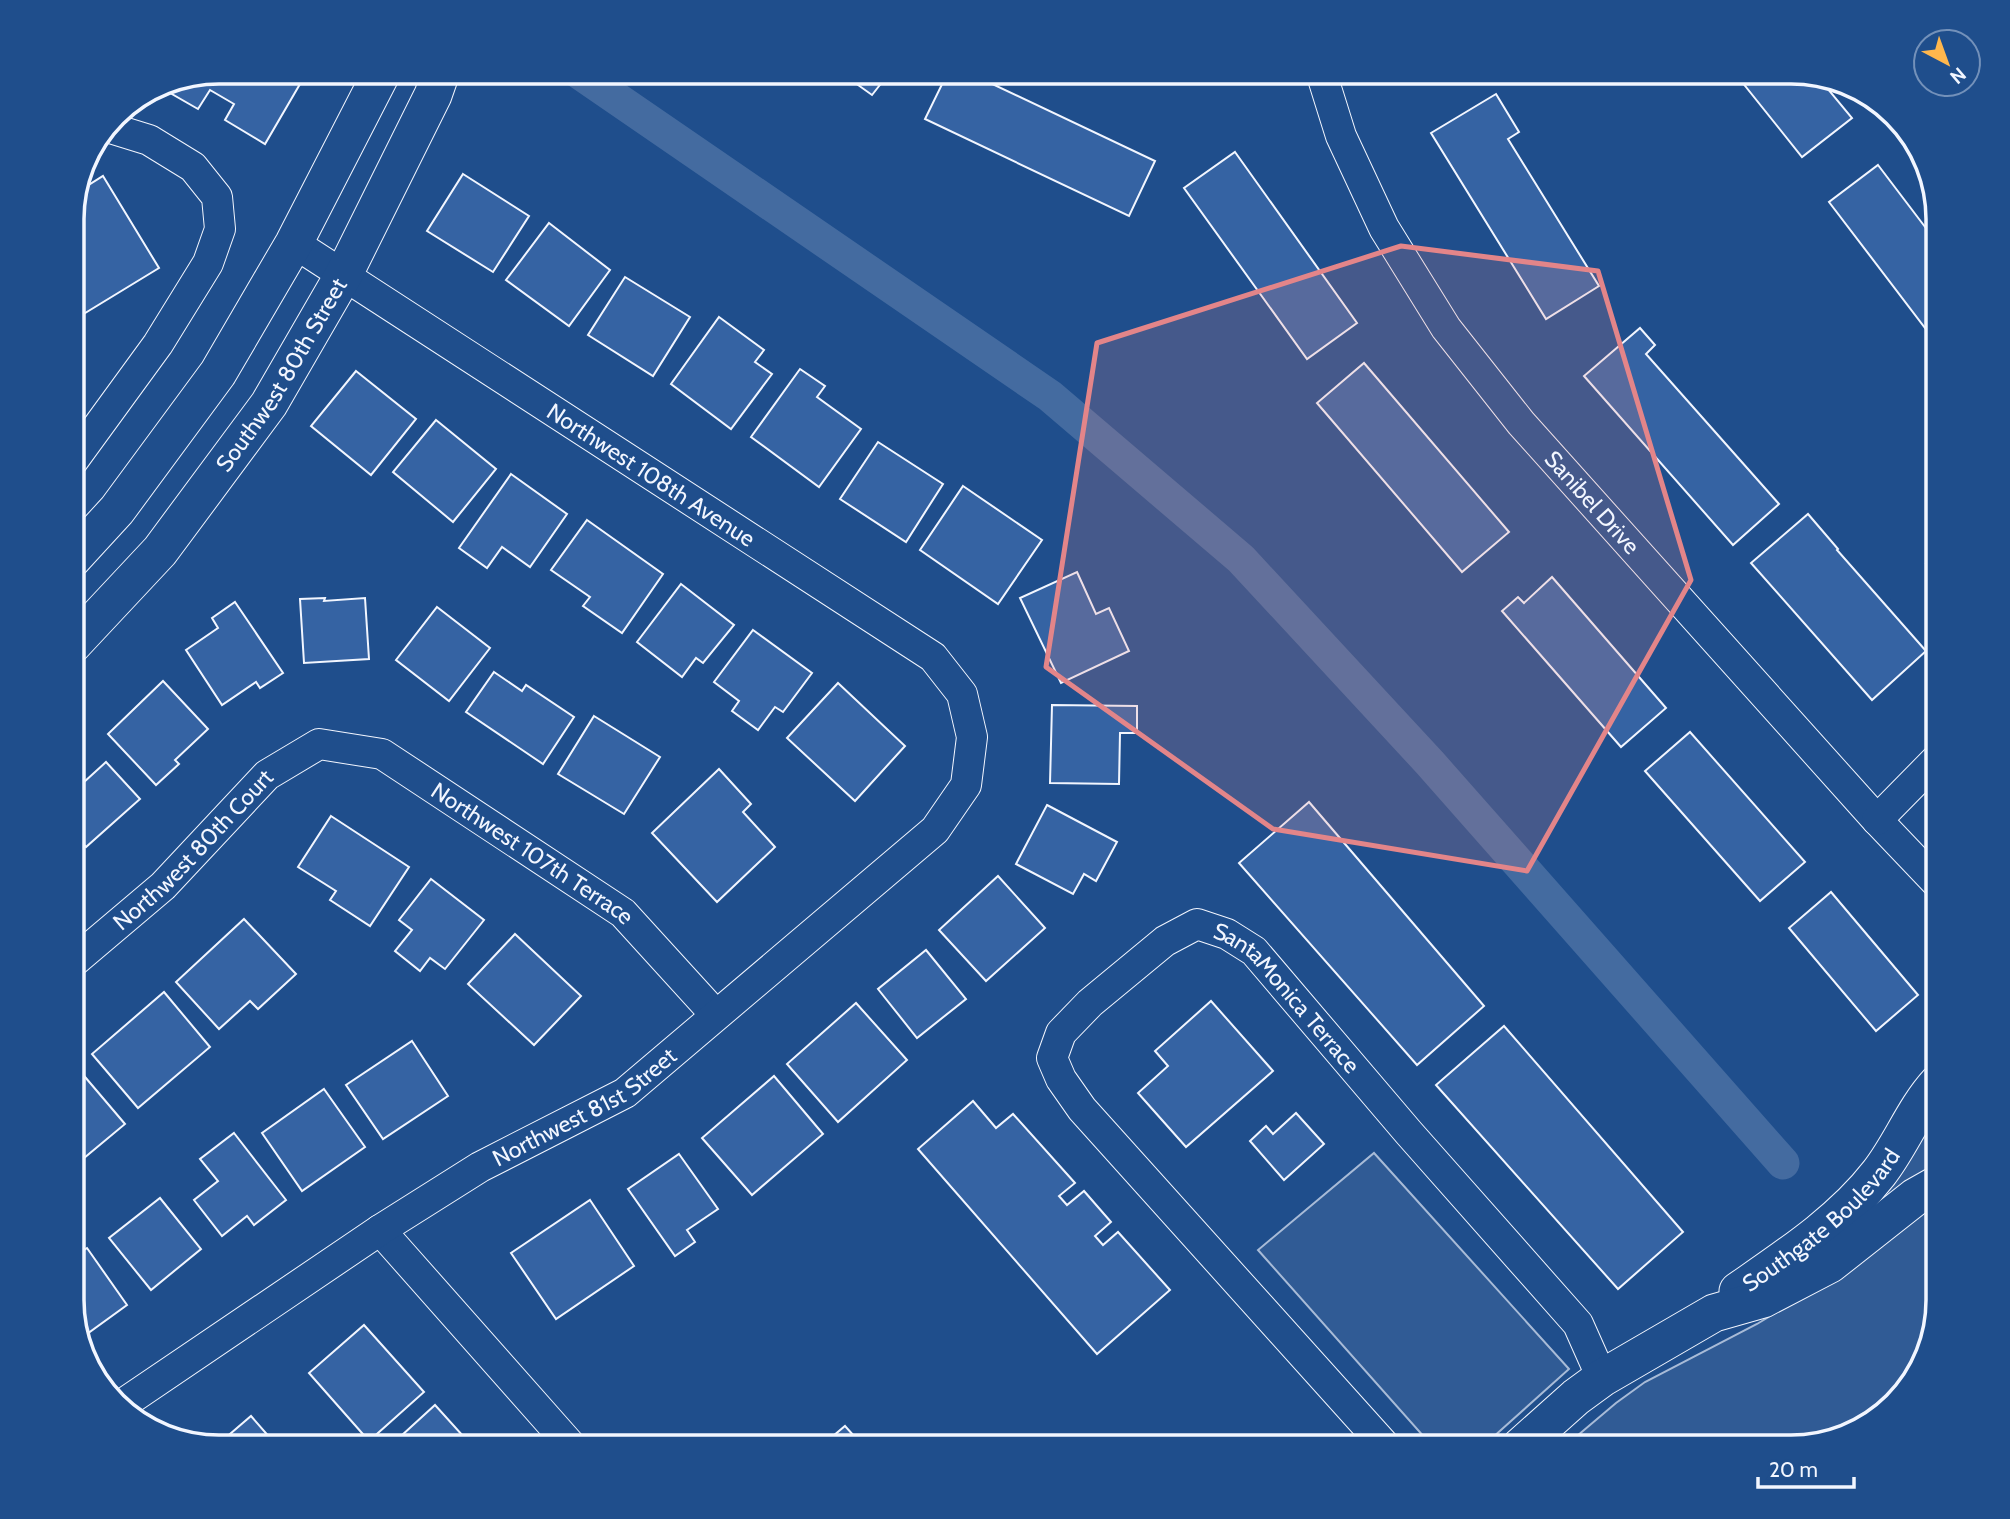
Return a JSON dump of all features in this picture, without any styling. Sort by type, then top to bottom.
[{"type":"street","points":[[84,546],[117,510],[218,373],[294,243],[376,84]]},
{"type":"street","name":"Southwest 80th Street","points":[[84,632],[160,551],[261,415],[343,276],[437,84]]},
{"type":"street","name":"Sanibel Drive","points":[[1325,84],[1341,136],[1384,228],[1446,328],[1521,423],[1926,871]]},
{"type":"street","points":[[84,446],[158,344],[208,263],[220,229],[217,197],[193,167],[149,140],[118,130]]},
{"type":"street","name":"Northwest 108th Avenue","points":[[294,243],[933,657],[962,694],[972,737]]},
{"type":"street","name":"Northwest 81st Street","points":[[129,1400],[380,1230],[480,1167],[625,1093],[715,1014],[936,830],[966,785],[972,737]]},
{"type":"street","name":"Northwest 107th Terrace","points":[[319,744],[382,754],[624,913],[715,1014]]},
{"type":"street","name":"Northwest 80th Court","points":[[84,953],[163,886],[267,775],[319,744]]},
{"type":"street","points":[[1877,820],[1926,770]]},
{"type":"street","name":"SantaMonica Terrace","points":[[1375,1435],[1082,1109],[1052,1058],[1061,1033],[1090,1003],[1165,941],[1197,924],[1227,934],[1254,951],[1577,1324],[1602,1378]]},
{"type":"street","name":"Southgate Boulevard","points":[[1533,1435],[1602,1378],[1714,1313],[1735,1293],[1842,1213],[1878,1174],[1902,1140],[1926,1096]]},
{"type":"street","name":"Southgate Boulevard","points":[[1714,1313],[1763,1299],[1830,1264],[1915,1196],[1926,1190]]},
{"type":"street","points":[[380,1230],[561,1435]]},
{"type":"highlighted area","points":[[1401,246],[1598,271],[1691,580],[1527,871],[1273,829],[1046,667],[1097,343]]},
{"type":"shaded area","points":[[1926,1123],[1926,1178],[1895,1197],[1866,1208]]},
{"type":"shaded area","points":[[1374,1153],[1569,1369],[1495,1435],[1422,1435],[1258,1250]]},
{"type":"shaded area","points":[[1926,1211],[1926,1309],[1919,1343],[1898,1382],[1866,1412],[1834,1428],[1809,1434],[1578,1435],[1645,1382],[1757,1324],[1857,1264]]},
{"type":"building","points":[[300,84],[265,144],[225,120],[234,104],[210,90],[198,109],[171,93],[201,85]]},
{"type":"building","points":[[857,84],[881,84],[872,95]]},
{"type":"building","points":[[942,84],[992,84],[1155,161],[1129,216],[925,119]]},
{"type":"building","points":[[1744,84],[1809,85],[1828,90],[1852,118],[1802,157]]},
{"type":"building","points":[[1496,94],[1519,132],[1508,139],[1599,286],[1546,319],[1431,133]]},
{"type":"building","points":[[1235,152],[1357,323],[1307,359],[1184,188]]},
{"type":"building","points":[[1878,165],[1926,228],[1926,329],[1829,202]]},
{"type":"building","points":[[463,174],[529,216],[493,272],[427,231]]},
{"type":"building","points":[[103,176],[159,268],[84,314],[84,210],[89,185]]},
{"type":"building","points":[[549,223],[610,270],[569,326],[506,280]]},
{"type":"building","points":[[625,277],[690,317],[653,376],[588,335]]},
{"type":"building","points":[[719,317],[764,350],[755,362],[772,374],[731,429],[671,384]]},
{"type":"building","points":[[1640,328],[1655,345],[1646,354],[1779,504],[1733,545],[1584,376]]},
{"type":"building","points":[[1364,363],[1509,532],[1462,572],[1317,403]]},
{"type":"building","points":[[800,369],[825,386],[817,397],[861,429],[819,487],[751,437]]},
{"type":"building","points":[[356,371],[416,419],[371,475],[311,426]]},
{"type":"building","points":[[436,420],[496,469],[453,522],[393,472]]},
{"type":"building","points":[[878,442],[943,484],[906,542],[840,499]]},
{"type":"building","points":[[511,474],[567,514],[530,567],[502,547],[487,568],[459,548]]},
{"type":"building","points":[[963,486],[1042,540],[998,604],[920,550]]},
{"type":"building","points":[[1808,514],[1926,651],[1872,700],[1751,563]]},
{"type":"building","points":[[587,520],[663,574],[622,633],[583,606],[590,597],[551,570]]},
{"type":"building","points":[[1077,572],[1096,614],[1109,608],[1129,651],[1061,683],[1020,598]]},
{"type":"building","points":[[1552,577],[1666,708],[1621,747],[1502,611],[1518,597],[1524,603]]},
{"type":"building","points":[[681,584],[734,625],[703,663],[696,658],[682,677],[637,642]]},
{"type":"building","points":[[325,598],[324,601],[365,598],[369,659],[304,663],[300,599]]},
{"type":"building","points":[[235,602],[283,673],[260,688],[256,682],[222,705],[186,650],[218,628],[212,618]]},
{"type":"building","points":[[437,607],[490,648],[449,701],[396,660]]},
{"type":"building","points":[[753,630],[812,673],[783,712],[775,707],[758,730],[732,711],[739,701],[714,682]]},
{"type":"building","points":[[494,672],[522,691],[526,685],[574,717],[543,764],[466,712]]},
{"type":"building","points":[[163,681],[208,729],[175,760],[179,764],[156,785],[108,734]]},
{"type":"building","points":[[838,683],[905,746],[855,801],[787,738]]},
{"type":"building","points":[[1052,705],[1137,706],[1137,733],[1120,733],[1119,784],[1050,783]]},
{"type":"building","points":[[594,716],[660,757],[624,814],[558,774]]},
{"type":"building","points":[[1690,732],[1805,862],[1760,901],[1645,771]]},
{"type":"building","points":[[106,762],[140,799],[86,847],[84,845],[84,782]]},
{"type":"building","points":[[719,769],[751,804],[743,812],[775,847],[717,902],[652,833]]},
{"type":"building","points":[[1309,802],[1484,1006],[1417,1065],[1239,863]]},
{"type":"building","points":[[1047,805],[1117,842],[1096,881],[1084,874],[1073,894],[1016,864]]},
{"type":"building","points":[[331,816],[409,867],[370,926],[330,900],[336,891],[298,867]]},
{"type":"building","points":[[998,876],[1045,928],[986,981],[939,930]]},
{"type":"building","points":[[431,879],[484,920],[445,969],[430,958],[420,971],[395,951],[412,930],[399,920]]},
{"type":"building","points":[[1831,892],[1918,995],[1876,1031],[1789,928]]},
{"type":"building","points":[[244,919],[296,974],[258,1009],[250,1001],[219,1029],[176,982]]},
{"type":"building","points":[[515,934],[581,996],[534,1045],[468,984]]},
{"type":"building","points":[[926,950],[966,999],[917,1038],[878,989]]},
{"type":"building","points":[[164,992],[210,1047],[138,1108],[92,1054]]},
{"type":"building","points":[[1211,1001],[1273,1071],[1186,1147],[1138,1093],[1168,1066],[1155,1051]]},
{"type":"building","points":[[856,1003],[907,1060],[838,1122],[787,1064]]},
{"type":"building","points":[[1504,1026],[1683,1232],[1618,1289],[1436,1085]]},
{"type":"building","points":[[412,1041],[448,1096],[383,1139],[346,1085]]},
{"type":"building","points":[[84,1076],[125,1124],[84,1158]]},
{"type":"building","points":[[774,1076],[823,1134],[752,1195],[702,1138]]},
{"type":"building","points":[[324,1089],[365,1147],[302,1191],[262,1133]]},
{"type":"building","points":[[973,1101],[996,1128],[1013,1114],[1075,1183],[1059,1196],[1067,1205],[1084,1191],[1111,1222],[1095,1236],[1103,1245],[1118,1232],[1170,1290],[1097,1354],[918,1149]]},
{"type":"building","points":[[1296,1113],[1324,1144],[1284,1180],[1250,1141],[1266,1126],[1273,1134]]},
{"type":"building","points":[[234,1133],[286,1200],[254,1225],[247,1216],[222,1236],[194,1200],[218,1181],[200,1159]]},
{"type":"building","points":[[679,1154],[718,1209],[687,1230],[695,1242],[675,1256],[628,1189]]},
{"type":"building","points":[[160,1198],[201,1249],[151,1290],[109,1238]]},
{"type":"building","points":[[590,1200],[634,1266],[556,1319],[511,1253]]},
{"type":"building","points":[[87,1248],[127,1305],[89,1333],[84,1309],[84,1250]]},
{"type":"building","points":[[364,1325],[424,1392],[376,1435],[364,1435],[309,1373]]},
{"type":"building","points":[[435,1405],[462,1435],[402,1435]]},
{"type":"building","points":[[251,1416],[268,1435],[229,1435]]},
{"type":"building","points":[[845,1426],[853,1435],[834,1435]]},
{"type":"waterway","points":[[595,84],[1050,396],[1241,559],[1430,763],[1783,1163]]}]
